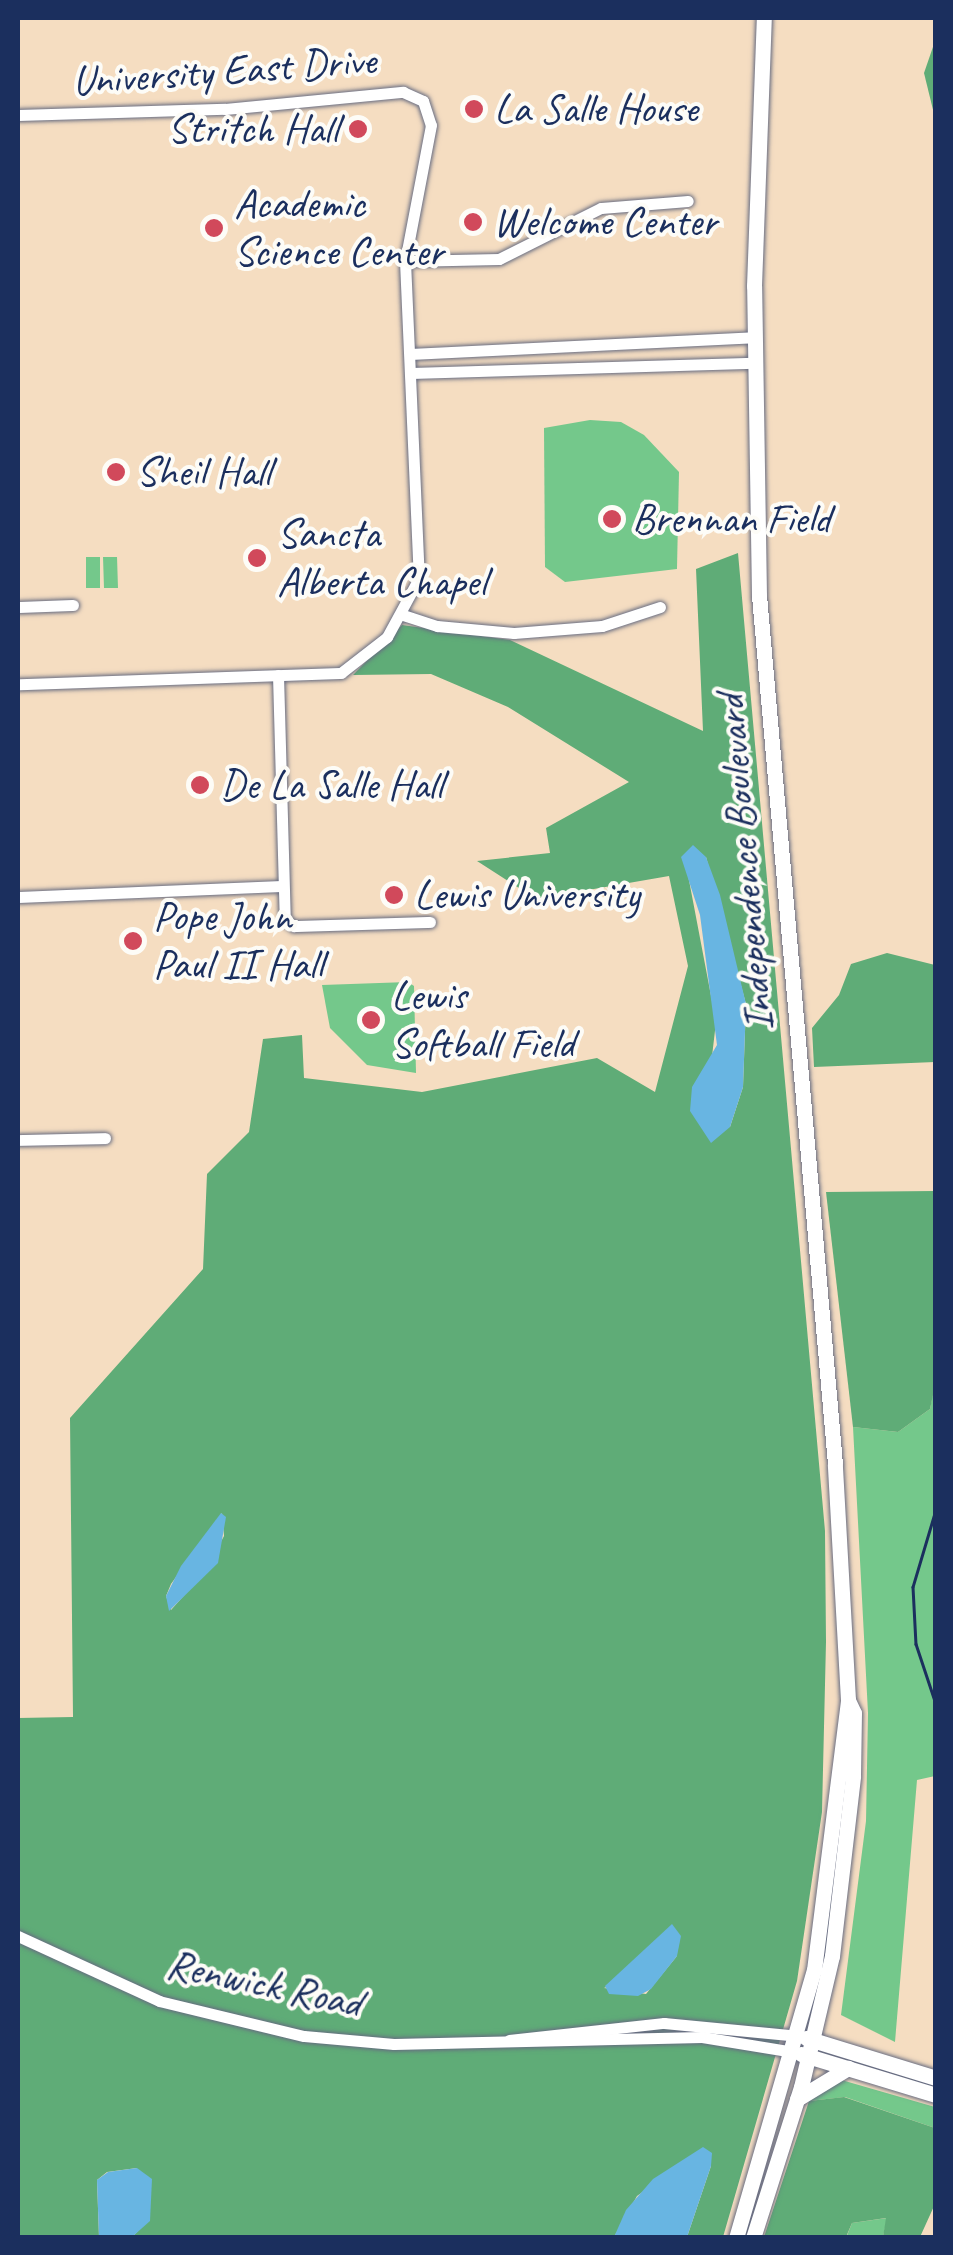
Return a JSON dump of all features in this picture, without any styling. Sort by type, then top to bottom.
[{"type":"main road","name":"Independence Boulevard","points":[[764,18],[754,363],[765,705],[836,1478],[848,1700],[854,1740],[846,1858],[804,2046]]},
{"type":"main road","points":[[804,2046],[848,2068],[936,2095]]},
{"type":"main road","points":[[804,2046],[936,2078]]},
{"type":"main road","points":[[754,2238],[797,2099],[804,2046]]},
{"type":"main road","points":[[736,2238],[804,2046]]},
{"type":"main road","points":[[797,2099],[848,2068]]},
{"type":"street","name":"University East Drive","points":[[18,116],[414,96],[428,110],[431,125],[405,261],[419,578],[403,615],[366,660],[340,673],[278,675]]},
{"type":"street","points":[[405,261],[499,259],[601,208],[688,201]]},
{"type":"street","points":[[410,354],[692,337],[754,337]]},
{"type":"street","points":[[692,337],[708,350],[693,365]]},
{"type":"street","points":[[411,373],[754,363]]},
{"type":"street","points":[[18,607],[73,605]]},
{"type":"street","points":[[403,615],[436,626],[514,634],[602,626],[660,607]]},
{"type":"street","points":[[18,684],[278,675],[285,920],[294,926],[430,922]]},
{"type":"street","points":[[18,897],[282,886]]},
{"type":"street","points":[[18,1140],[105,1138]]},
{"type":"street","name":"Renwick Road","points":[[18,1936],[159,2000],[271,2031],[394,2044],[510,2040],[664,2024],[804,2046]]},
{"type":"green space","points":[[935,41],[935,118],[924,73]]},
{"type":"green space","name":"Brennan Field","points":[[590,420],[621,422],[644,435],[679,472],[677,569],[565,582],[545,567],[544,428]]},
{"type":"green space","points":[[738,553],[825,1531],[822,1812],[797,1981],[723,2237],[687,2237],[711,2166],[680,2165],[637,2196],[614,2237],[132,2237],[138,2231],[137,2168],[107,2172],[97,2180],[99,2237],[18,2237],[18,1718],[73,1717],[70,1418],[203,1269],[207,1174],[249,1132],[263,1039],[302,1035],[304,1078],[422,1092],[597,1058],[655,1092],[688,966],[669,876],[536,899],[477,861],[550,853],[546,828],[629,782],[508,707],[431,674],[353,675],[402,625],[510,640],[703,731],[696,569]],"holes":[[[706,857],[746,1004],[743,1087],[730,1127],[711,1065],[716,1022],[688,875]],[[222,1513],[224,1536],[205,1572],[171,1610],[166,1596]],[[677,1956],[646,1994],[604,1988]]]},
{"type":"green space","points":[[86,557],[100,557],[100,588],[86,588]]},
{"type":"green space","points":[[103,557],[117,557],[118,588],[104,588]]},
{"type":"green space","points":[[887,953],[935,965],[935,1062],[814,1067],[812,1028],[839,995],[851,964]]},
{"type":"green space","name":"Lewis Softball Field","points":[[408,982],[414,986],[416,1073],[367,1065],[330,1028],[322,985]]},
{"type":"green space","points":[[935,1191],[936,1381],[930,1409],[898,1432],[853,1427],[826,1192]]},
{"type":"green space","points":[[935,1381],[935,1776],[917,1780],[895,2042],[841,2015],[866,1821],[868,1713],[853,1427],[898,1432],[930,1409]]},
{"type":"green space","points":[[838,2079],[935,2107],[935,2128],[845,2097],[809,2101],[817,2085]]},
{"type":"green space","points":[[844,2097],[935,2128],[935,2204],[920,2237],[883,2237],[886,2218],[852,2223],[846,2237],[764,2237],[809,2101]]},
{"type":"green space","points":[[887,2218],[883,2237],[846,2238],[852,2223]]},
{"type":"water","points":[[693,845],[706,857],[720,895],[746,1004],[743,1087],[730,1127],[711,1143],[690,1111],[692,1087],[717,1045],[700,915],[681,857]]},
{"type":"water","points":[[221,1513],[226,1517],[218,1563],[169,1611],[166,1596],[181,1566]]},
{"type":"water","points":[[672,1924],[681,1936],[677,1956],[651,1989],[638,1996],[609,1994],[605,1986]]},
{"type":"water","points":[[703,2147],[712,2153],[711,2166],[687,2237],[614,2237],[626,2210],[653,2179]]},
{"type":"water","points":[[137,2168],[152,2179],[150,2221],[132,2237],[99,2237],[97,2180],[108,2172]]},
{"type":"railway","points":[[936,1510],[913,1587],[916,1644],[936,1704]]},
{"type":"place","name":"La Salle House","points":[[474,109]]},
{"type":"place","name":"Stritch Hall","points":[[358,129]]},
{"type":"place","name":"Welcome Center","points":[[473,222]]},
{"type":"place","name":"Academic Science Center","points":[[214,228]]},
{"type":"place","name":"Sheil Hall","points":[[116,472]]},
{"type":"place","name":"Brennan Field","points":[[612,519]]},
{"type":"place","name":"Sancta Alberta Chapel","points":[[257,558]]},
{"type":"place","name":"De La Salle Hall","points":[[200,785]]},
{"type":"place","name":"Lewis University","points":[[394,895]]},
{"type":"place","name":"Pope John Paul II Hall","points":[[133,941]]},
{"type":"place","name":"Lewis Softball Field","points":[[371,1020]]}]
